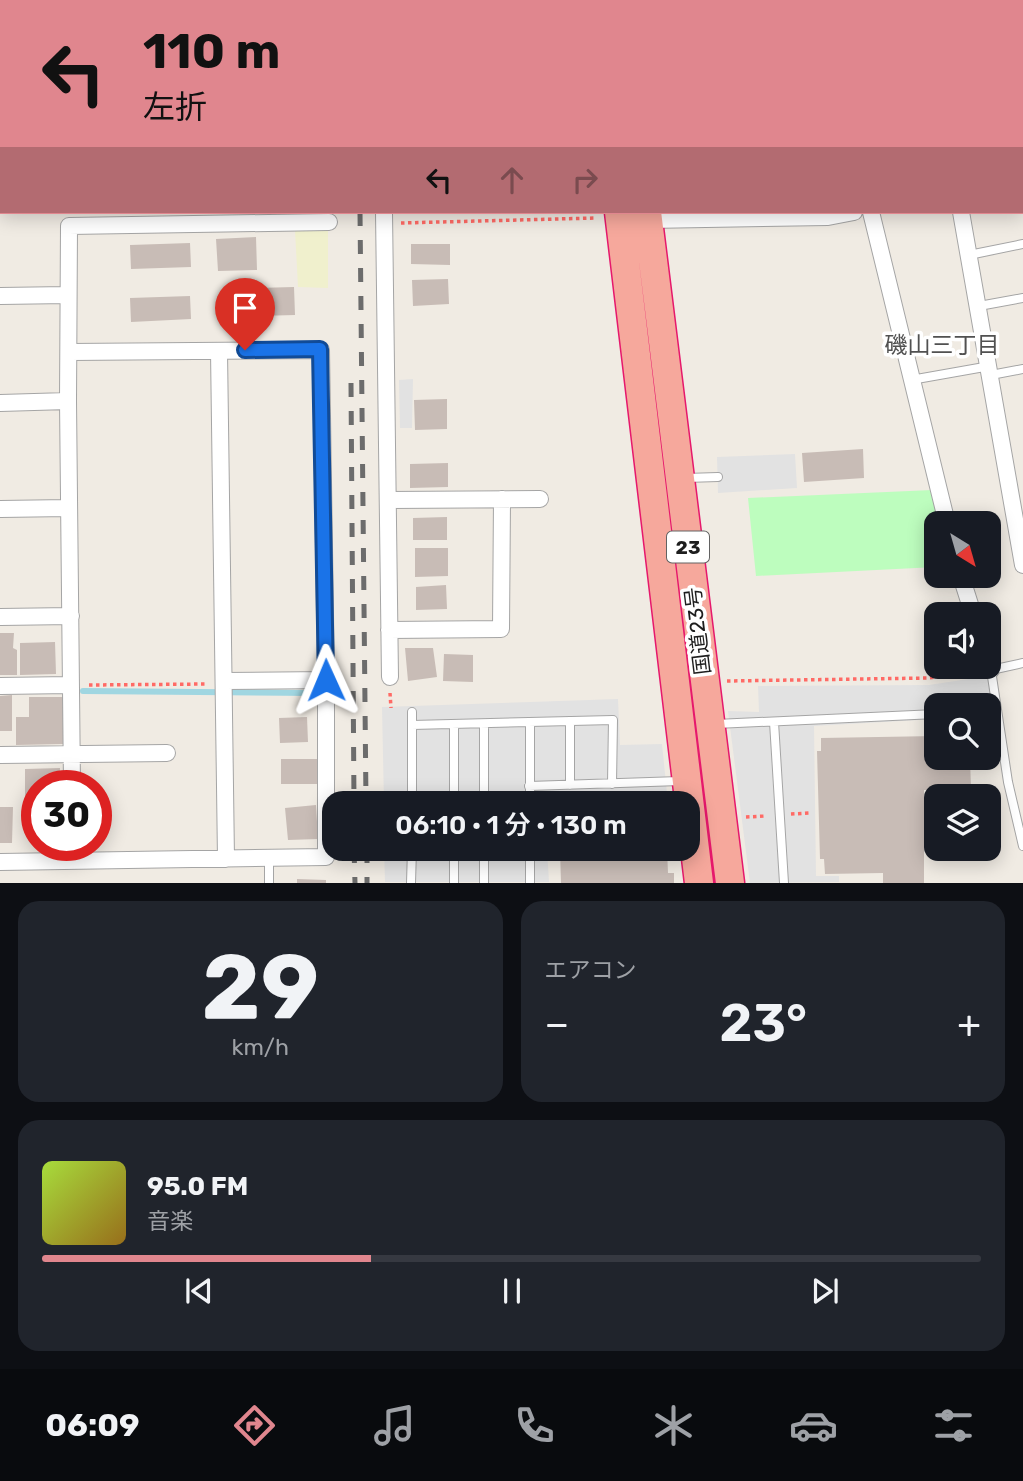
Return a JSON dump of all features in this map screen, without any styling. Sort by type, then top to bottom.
[{"type":"highway","name":"国道23号","points":[[619,215],[699,883]]},
{"type":"highway","name":"国道23号","points":[[648,216],[730,883]]},
{"type":"street","points":[[648,216],[828,217],[844,214]]},
{"type":"street","points":[[871,214],[944,511]]},
{"type":"street","points":[[961,214],[991,371],[1016,482],[1023,565]]},
{"type":"street","points":[[384,217],[390,677]]},
{"type":"street","points":[[72,770],[68,508],[69,226],[231,218],[329,222]]},
{"type":"street","points":[[0,296],[68,295]]},
{"type":"street","points":[[0,862],[326,857],[320,349],[70,352]]},
{"type":"street","points":[[219,351],[226,859]]},
{"type":"street","points":[[0,403],[68,401]]},
{"type":"street","points":[[389,630],[501,629],[502,499]]},
{"type":"street","points":[[389,500],[540,499]]},
{"type":"street","points":[[0,509],[68,508]]},
{"type":"street","points":[[0,617],[71,616]]},
{"type":"street","points":[[224,688],[326,680]]},
{"type":"street","points":[[0,686],[70,685]]},
{"type":"street","points":[[0,755],[167,754]]},
{"type":"lane","points":[[969,254],[1023,244]]},
{"type":"lane","points":[[979,306],[1023,298]]},
{"type":"lane","points":[[911,380],[1023,369]]},
{"type":"lane","points":[[680,479],[718,477]]},
{"type":"lane","points":[[1001,666],[1023,663]]},
{"type":"lane","points":[[992,679],[1008,782],[1023,846]]},
{"type":"lane","points":[[412,712],[412,791]]},
{"type":"lane","points":[[709,724],[924,715]]},
{"type":"lane","points":[[412,725],[613,720],[612,784]]},
{"type":"lane","points":[[570,721],[570,785]]},
{"type":"lane","points":[[529,791],[530,722]]},
{"type":"lane","points":[[774,722],[784,883]]},
{"type":"lane","points":[[454,724],[454,791]]},
{"type":"lane","points":[[484,724],[484,791]]},
{"type":"lane","points":[[529,786],[687,781]]},
{"type":"lane","points":[[269,858],[269,883]]},
{"type":"lane","points":[[411,883],[412,861]]},
{"type":"lane","points":[[454,861],[454,883]]},
{"type":"lane","points":[[484,861],[484,883]]},
{"type":"lane","points":[[530,861],[530,883]]},
{"type":"path","points":[[384,217],[619,215]]},
{"type":"path","points":[[719,682],[924,678]]},
{"type":"path","points":[[70,685],[224,688]]},
{"type":"green space","points":[[328,229],[328,288],[298,287],[295,230]]},
{"type":"green space","points":[[932,490],[938,511],[924,511],[924,568],[756,576],[748,498]]},
{"type":"shaded area","points":[[413,379],[412,428],[400,428],[399,380]]},
{"type":"shaded area","points":[[795,454],[797,488],[718,493],[717,457]]},
{"type":"shaded area","points":[[988,679],[990,693],[924,693],[924,720],[814,726],[816,876],[839,876],[839,882],[750,883],[728,711],[759,712],[758,686],[929,685]]},
{"type":"shaded area","points":[[618,699],[620,745],[662,744],[667,791],[384,791],[382,707]]},
{"type":"shaded area","points":[[384,861],[548,861],[549,882],[385,882]]},
{"type":"building","points":[[256,237],[257,270],[218,271],[216,239]]},
{"type":"building","points":[[190,243],[191,267],[131,269],[130,245]]},
{"type":"building","points":[[411,244],[450,244],[450,265],[411,264]]},
{"type":"building","points":[[448,279],[449,304],[413,306],[412,280]]},
{"type":"building","points":[[294,287],[295,315],[258,316],[257,288]]},
{"type":"building","points":[[190,296],[191,319],[131,322],[130,298]]},
{"type":"building","points":[[447,399],[447,429],[415,430],[414,400]]},
{"type":"building","points":[[863,449],[864,478],[804,482],[802,453]]},
{"type":"building","points":[[448,463],[448,487],[410,488],[410,464]]},
{"type":"building","points":[[447,517],[447,540],[413,540],[413,518]]},
{"type":"building","points":[[415,548],[448,548],[448,576],[415,577]]},
{"type":"building","points":[[446,585],[447,609],[416,610],[416,587]]},
{"type":"building","points":[[0,633],[14,633],[17,675],[0,675]]},
{"type":"building","points":[[55,642],[56,674],[20,675],[20,643]]},
{"type":"building","points":[[405,648],[433,648],[437,677],[408,681]]},
{"type":"building","points":[[444,654],[473,655],[473,682],[443,681]]},
{"type":"building","points":[[12,695],[12,731],[0,731],[0,696]]},
{"type":"building","points":[[29,697],[63,697],[63,744],[16,745],[16,717],[29,717]]},
{"type":"building","points":[[307,717],[308,742],[280,743],[279,718]]},
{"type":"building","points":[[924,736],[924,770],[970,770],[971,784],[924,784],[924,883],[883,883],[883,873],[825,874],[824,859],[820,859],[817,751],[821,751],[821,738]]},
{"type":"building","points":[[281,759],[318,759],[317,784],[281,784]]},
{"type":"building","points":[[60,768],[60,770],[25,769]]},
{"type":"building","points":[[316,805],[318,839],[288,840],[285,808]]},
{"type":"building","points":[[0,807],[13,807],[12,843],[0,843]]},
{"type":"building","points":[[560,861],[668,861],[668,873],[674,873],[674,883],[561,883]]},
{"type":"building","points":[[297,879],[326,880],[326,883],[297,883]]},
{"type":"waterway","points":[[83,691],[314,693]]},
{"type":"railway","points":[[360,214],[366,791]]},
{"type":"railway","points":[[351,383],[354,791]]},
{"type":"railway","points":[[354,861],[355,883]]},
{"type":"railway","points":[[367,861],[367,883]]},
{"type":"district","name":"磯山三丁目","points":[[942,345]]},
{"type":"route","points":[[245,350],[320,349],[326,680]]}]
